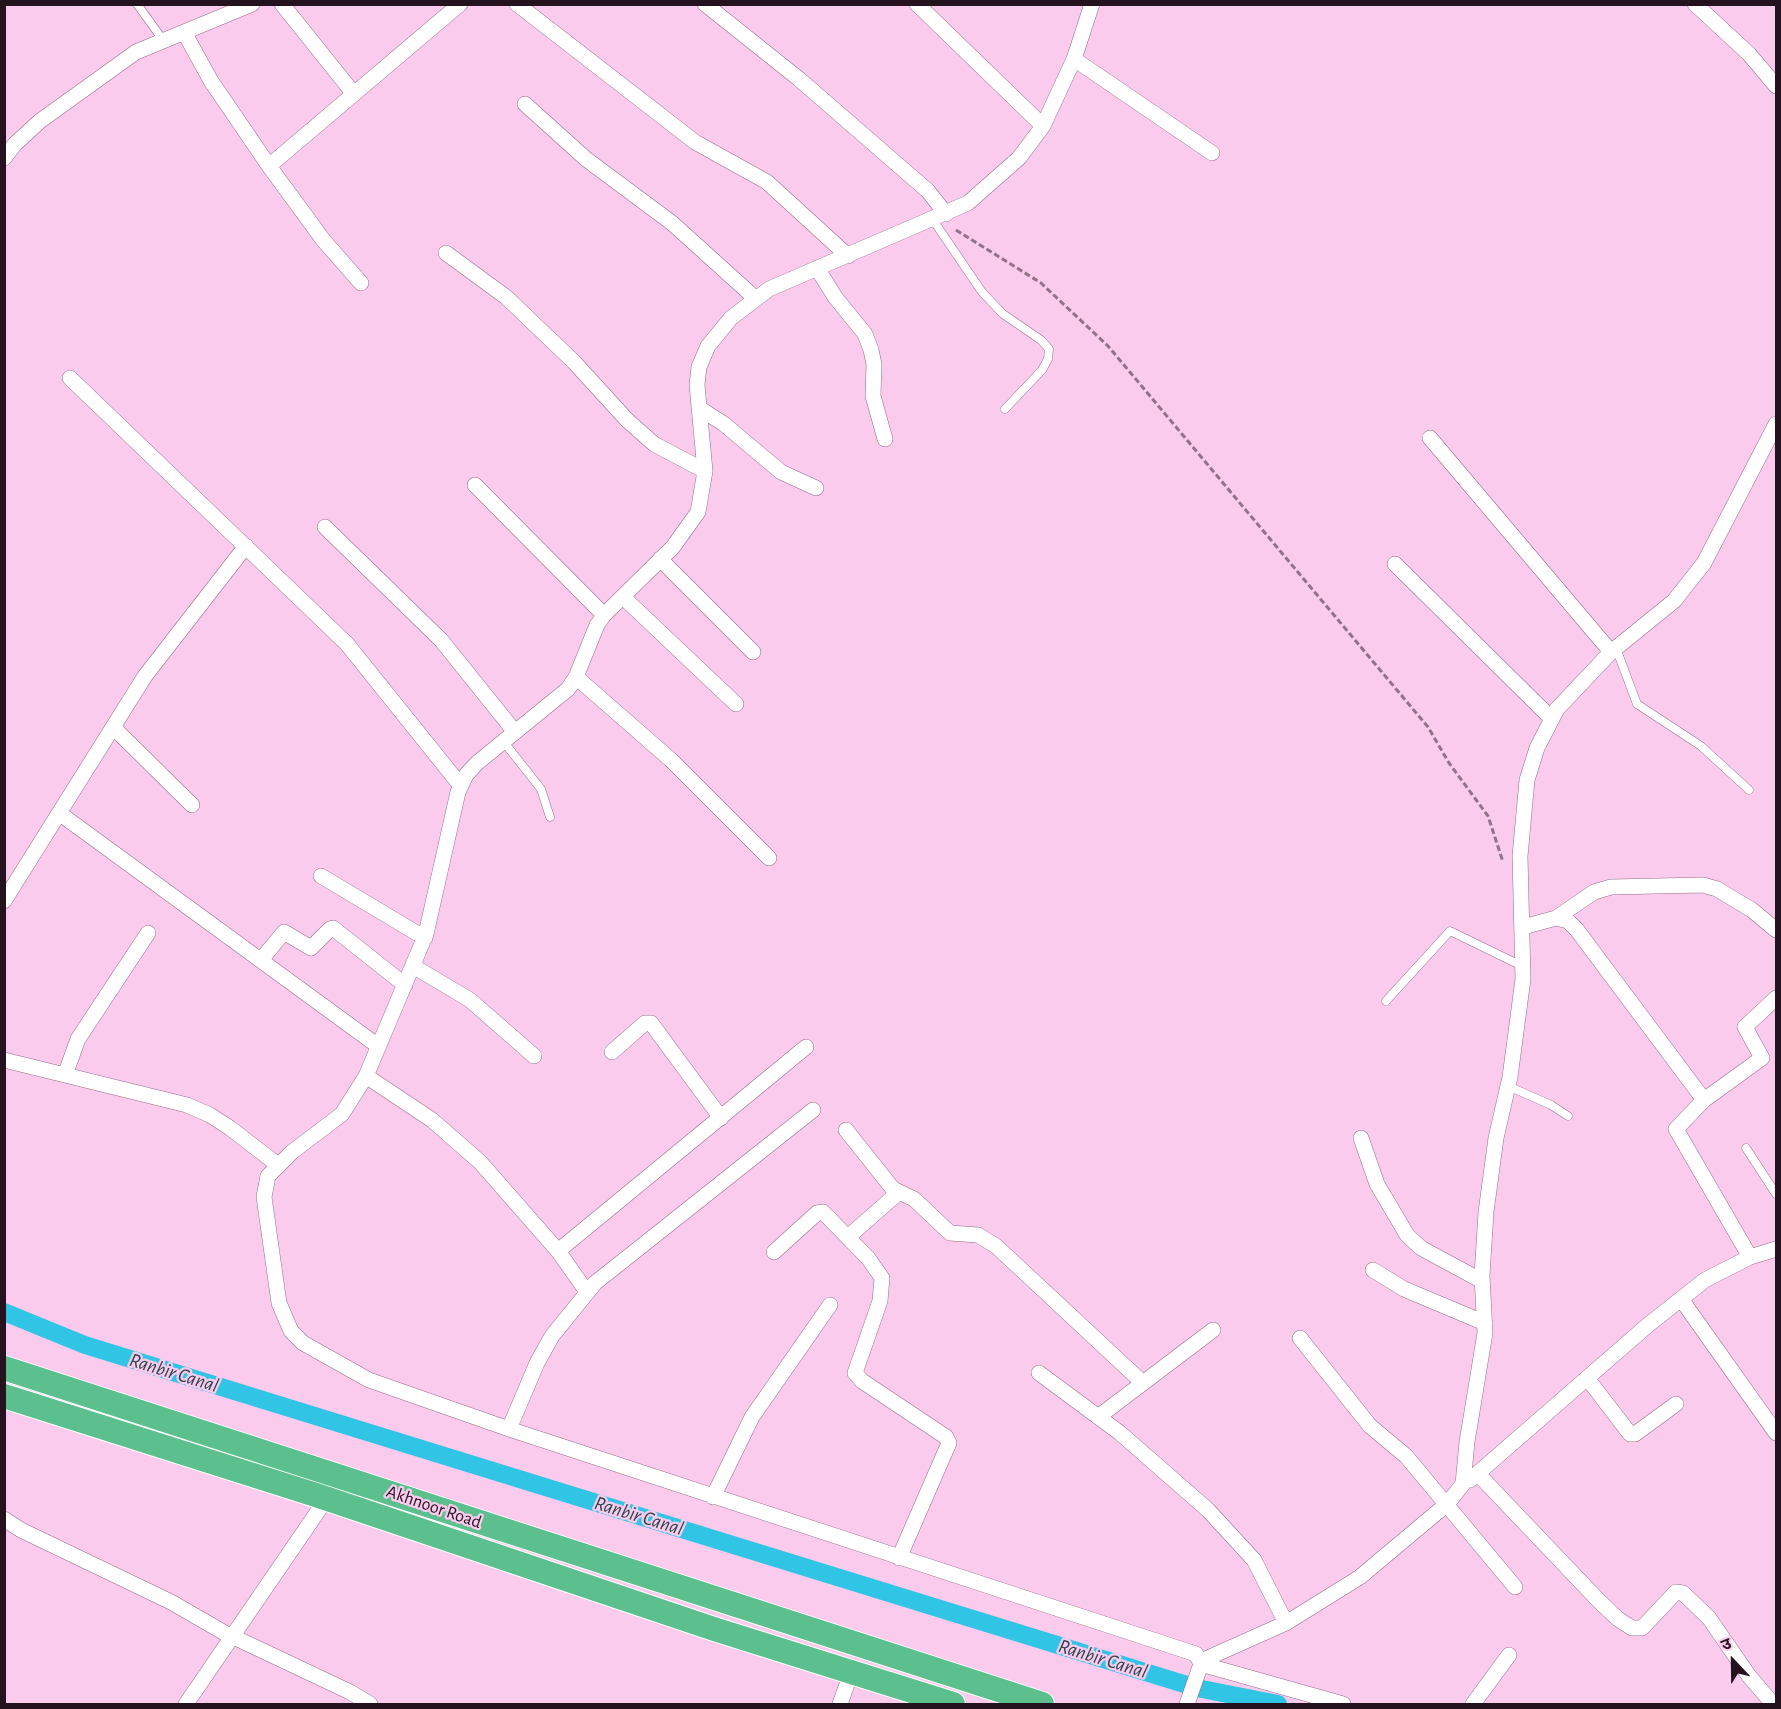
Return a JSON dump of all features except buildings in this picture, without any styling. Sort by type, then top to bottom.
[{"type":"highway","name":"Akhnoor Road","points":[[4,1368],[862,1648],[1042,1704]]},
{"type":"highway","points":[[4,1396],[327,1498],[953,1704]]},
{"type":"street","points":[[4,158],[15,144],[40,122],[136,52],[252,4]]},
{"type":"street","points":[[282,4],[354,94]]},
{"type":"street","points":[[269,166],[460,4]]},
{"type":"street","points":[[517,4],[695,142],[767,182],[848,256]]},
{"type":"street","points":[[705,4],[799,79],[928,191],[938,217]]},
{"type":"street","points":[[917,4],[1043,126]]},
{"type":"street","points":[[1092,4],[1074,59],[1043,126],[1019,158],[968,203],[817,268],[755,298],[731,318],[708,346],[699,367],[699,408],[705,471],[698,512],[660,559],[604,615],[597,625],[576,677],[568,689],[509,736],[466,775],[461,786],[425,938],[366,1076],[342,1114],[278,1165],[268,1176],[264,1197],[279,1304],[291,1331],[303,1343],[369,1380],[713,1497],[1196,1654],[1200,1665],[1187,1704]]},
{"type":"street","points":[[1695,4],[1749,54],[1776,86]]},
{"type":"street","points":[[184,32],[211,81],[269,166],[324,241],[361,283]]},
{"type":"street","points":[[1074,59],[1212,153]]},
{"type":"street","points":[[525,104],[586,159],[672,223],[755,298]]},
{"type":"street","points":[[446,253],[506,297],[574,362],[627,420],[654,444],[705,471]]},
{"type":"street","points":[[817,268],[868,342],[874,364],[873,396],[885,439]]},
{"type":"street","points":[[70,378],[347,644],[461,786]]},
{"type":"street","points":[[699,408],[724,424],[781,472],[816,488]]},
{"type":"street","points":[[1463,1484],[1485,1323],[1482,1281],[1486,1212],[1497,1138],[1508,1086],[1523,967],[1520,856],[1527,780],[1537,748],[1557,709],[1613,650],[1674,602],[1704,563],[1776,424]]},
{"type":"street","points":[[1430,438],[1613,650]]},
{"type":"street","points":[[475,485],[604,615]]},
{"type":"street","points":[[325,527],[441,640],[509,736]]},
{"type":"street","points":[[4,901],[145,676],[246,546]]},
{"type":"street","points":[[660,559],[753,652]]},
{"type":"street","points":[[1395,564],[1552,719]]},
{"type":"street","points":[[623,597],[736,704]]},
{"type":"street","points":[[576,677],[671,760],[769,858]]},
{"type":"street","points":[[113,727],[192,805]]},
{"type":"street","points":[[59,813],[378,1046]]},
{"type":"street","points":[[321,876],[425,938]]},
{"type":"street","points":[[1523,927],[1556,918],[1594,892],[1611,887],[1704,885],[1726,894],[1776,930]]},
{"type":"street","points":[[1556,918],[1568,921],[1577,930],[1704,1100]]},
{"type":"street","points":[[261,960],[285,932],[311,948],[331,928],[405,985]]},
{"type":"street","points":[[65,1075],[78,1039],[148,933]]},
{"type":"street","points":[[413,966],[470,1000],[534,1056]]},
{"type":"street","points":[[1750,1257],[1676,1129],[1704,1100],[1762,1058],[1745,1027],[1776,998]]},
{"type":"street","points":[[612,1052],[645,1023],[651,1023],[721,1118]]},
{"type":"street","points":[[558,1251],[806,1047]]},
{"type":"street","points":[[4,1060],[187,1105],[210,1115],[278,1165]]},
{"type":"street","points":[[366,1076],[432,1120],[480,1162],[558,1251],[587,1292]]},
{"type":"street","points":[[509,1429],[537,1363],[552,1336],[587,1292],[723,1179],[813,1110]]},
{"type":"street","points":[[846,1130],[888,1185],[914,1199],[950,1233],[978,1235],[996,1246],[1143,1383]]},
{"type":"street","points":[[1361,1138],[1377,1184],[1407,1235],[1421,1248],[1482,1281]]},
{"type":"street","points":[[848,1237],[898,1192]]},
{"type":"street","points":[[774,1252],[820,1212],[826,1213],[879,1271],[883,1284],[880,1301],[855,1373],[862,1382],[946,1437],[949,1443],[899,1558]]},
{"type":"street","points":[[1200,1665],[1286,1623],[1360,1577],[1447,1504],[1463,1484],[1478,1474],[1587,1378],[1705,1280],[1750,1257],[1776,1249]]},
{"type":"street","points":[[1373,1270],[1404,1289],[1485,1323]]},
{"type":"street","points":[[1681,1299],[1776,1433]]},
{"type":"street","points":[[713,1497],[733,1451],[752,1417],[830,1305]]},
{"type":"street","points":[[1098,1417],[1213,1330]]},
{"type":"street","points":[[1300,1338],[1370,1426],[1406,1456],[1515,1587]]},
{"type":"street","points":[[1040,1373],[1098,1417],[1208,1510],[1254,1560],[1286,1623]]},
{"type":"street","points":[[1587,1378],[1630,1434],[1635,1434],[1676,1404]]},
{"type":"street","points":[[1478,1474],[1599,1601],[1618,1619],[1632,1628],[1642,1628],[1676,1592],[1683,1593],[1709,1618],[1749,1676],[1773,1704]]},
{"type":"street","points":[[186,1704],[202,1685],[327,1498]]},
{"type":"street","points":[[4,1519],[21,1530],[171,1602],[232,1637],[350,1692],[370,1704]]},
{"type":"street","points":[[1473,1704],[1509,1655]]},
{"type":"street","points":[[1200,1665],[1343,1704]]},
{"type":"street","points":[[840,1704],[851,1672]]},
{"type":"lane","points":[[137,4],[163,40]]},
{"type":"lane","points":[[938,217],[982,292],[1003,314],[1041,340],[1049,349],[1048,359],[1042,370],[1005,409]]},
{"type":"lane","points":[[1613,650],[1637,704],[1701,746],[1749,790]]},
{"type":"lane","points":[[509,736],[541,789],[550,817]]},
{"type":"lane","points":[[1386,1001],[1450,931],[1523,967]]},
{"type":"lane","points":[[1508,1086],[1551,1105],[1568,1116]]},
{"type":"lane","points":[[1746,1148],[1776,1194]]},
{"type":"path","points":[[938,217],[1041,283],[1108,346],[1428,727],[1454,770],[1488,816],[1507,871],[1521,895]]},
{"type":"waterway","name":"Ranbir Canal","points":[[4,1312],[85,1345],[1197,1688],[1278,1704]]}]
